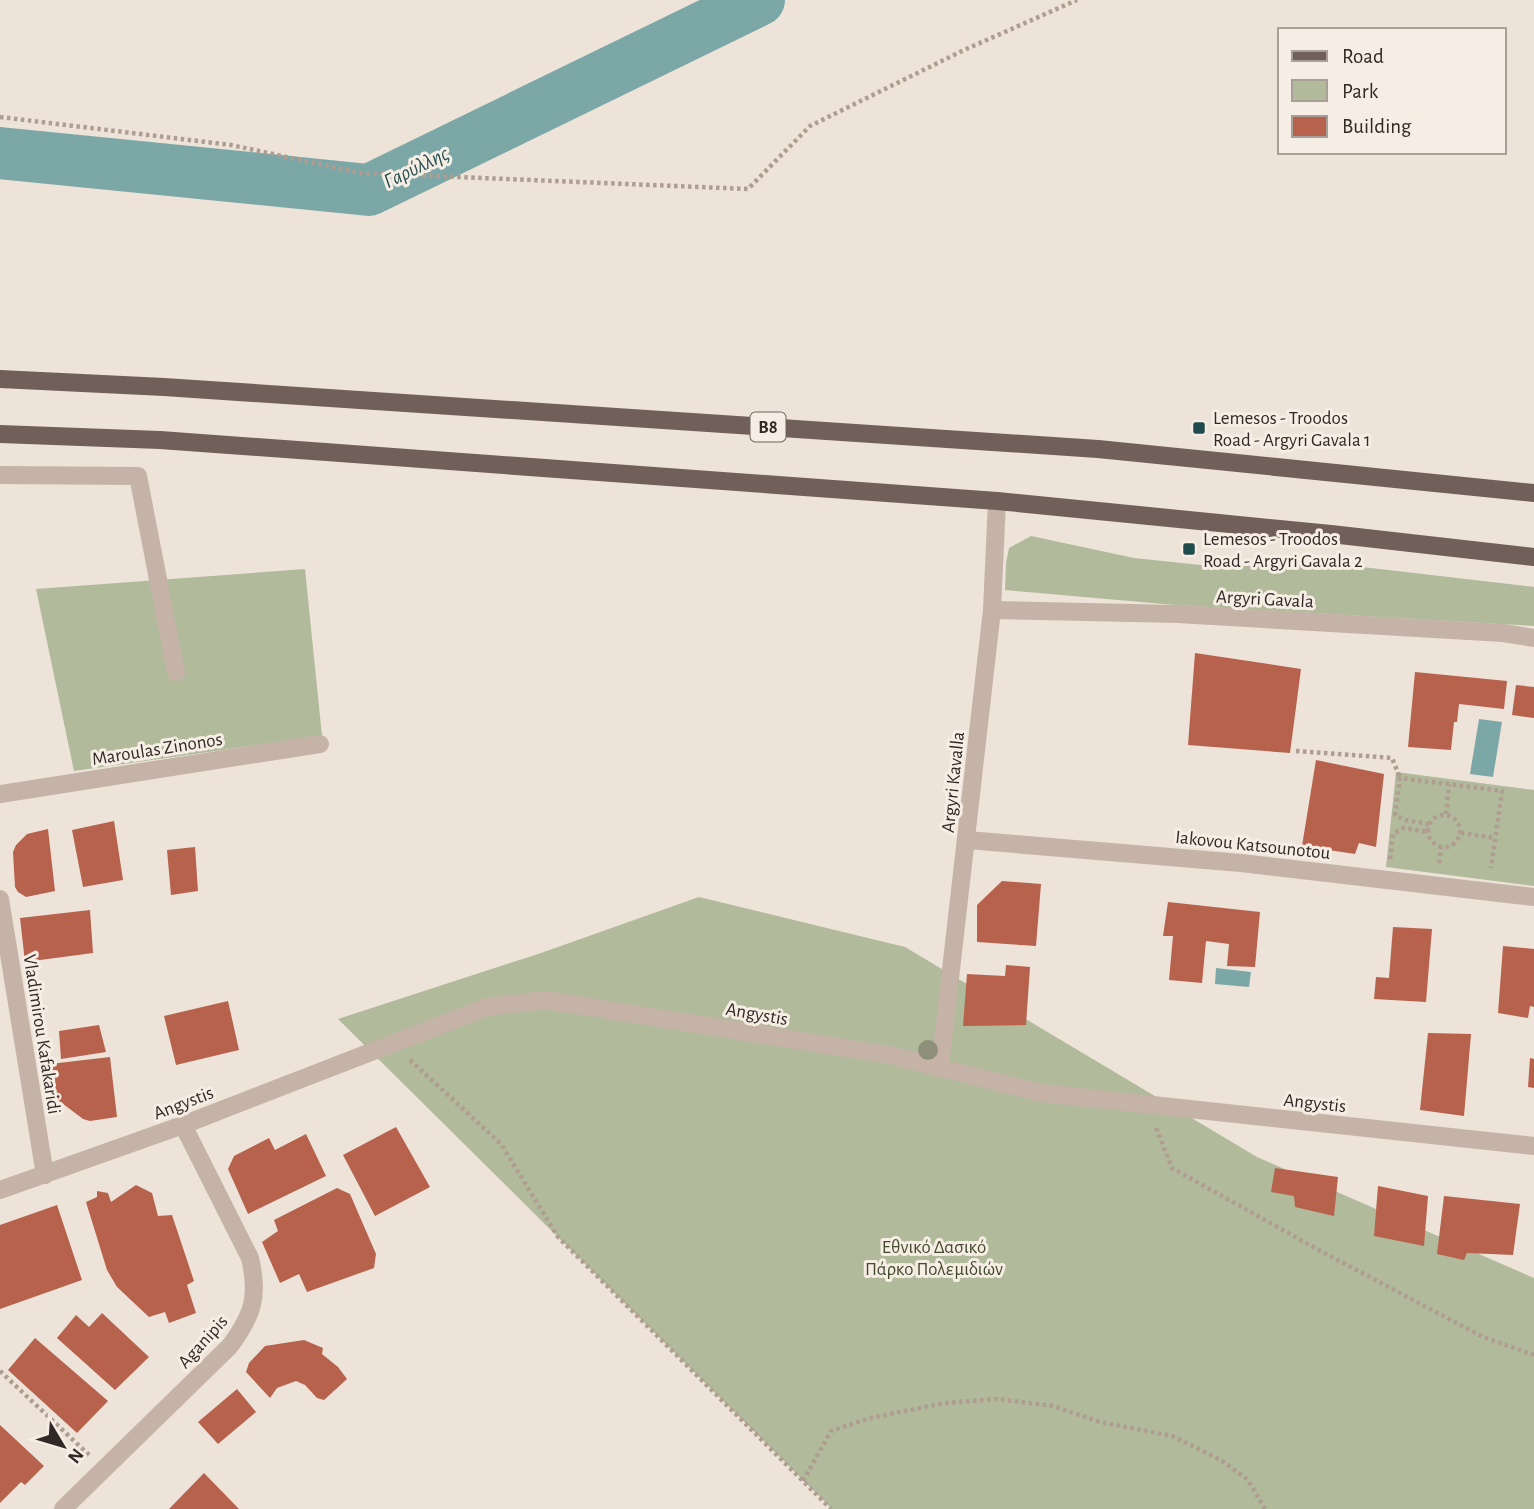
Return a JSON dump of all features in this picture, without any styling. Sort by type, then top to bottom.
[{"type":"main road","name":"B8","points":[[0,379],[164,387],[1098,449],[1534,493]]},
{"type":"main road","points":[[0,434],[160,440],[997,501],[1534,557]]},
{"type":"street","points":[[0,475],[138,476],[176,672]]},
{"type":"street","name":"Argyri Kavalla","points":[[940,1066],[992,610],[997,501]]},
{"type":"street","name":"Argyri Gavala","points":[[992,610],[1192,615],[1503,633],[1534,638]]},
{"type":"street","name":"Maroulas Zinonos","points":[[0,794],[320,744]]},
{"type":"street","name":"Iakovou Katsounotou","points":[[967,841],[1241,863],[1534,897]]},
{"type":"street","name":"Vladimirou Kafakaridi","points":[[0,900],[45,1175]]},
{"type":"street","name":"Angystis","points":[[0,1190],[183,1125],[487,1007],[545,1000],[890,1055],[1041,1093],[1534,1146]]},
{"type":"street","name":"Aganipis","points":[[63,1509],[230,1346],[245,1326],[253,1305],[255,1281],[250,1258],[183,1125]]},
{"type":"path","points":[[0,117],[231,145],[361,173],[748,189],[810,126],[964,51],[1077,0]]},
{"type":"path","points":[[1296,751],[1392,758],[1400,778],[1395,816],[1429,824]]},
{"type":"path","points":[[1400,778],[1502,791],[1489,876]]},
{"type":"path","points":[[1446,814],[1449,784]]},
{"type":"path","points":[[1446,814],[1458,822],[1461,833],[1455,843],[1441,847],[1433,844],[1428,832],[1429,824],[1434,817],[1446,814]]},
{"type":"path","points":[[1404,828],[1405,820]]},
{"type":"path","points":[[1390,863],[1393,834],[1404,828],[1428,832]]},
{"type":"path","points":[[1461,833],[1495,838]]},
{"type":"path","points":[[1438,868],[1441,847]]},
{"type":"path","points":[[392,1043],[501,1144],[558,1237],[831,1509]]},
{"type":"path","points":[[1146,1105],[1172,1168],[1483,1338],[1534,1355]]},
{"type":"path","points":[[0,1371],[104,1469]]},
{"type":"path","points":[[803,1481],[831,1432],[870,1418],[945,1403],[997,1399],[1053,1406],[1100,1422],[1172,1436],[1220,1460],[1248,1480],[1265,1509]]},
{"type":"green space","points":[[1031,536],[1134,558],[1220,567],[1328,563],[1534,587],[1534,626],[1175,605],[1005,590],[1009,548]]},
{"type":"green space","points":[[305,569],[322,736],[74,771],[36,589]]},
{"type":"green space","points":[[1396,772],[1534,790],[1534,886],[1386,867]]},
{"type":"green space","name":"Εθνικό Δασικό Πάρκο Πολεμιδιών","points":[[699,897],[905,947],[1257,1157],[1534,1278],[1534,1509],[832,1509],[338,1019],[541,953]]},
{"type":"water","points":[[1479,719],[1502,722],[1493,777],[1470,774]]},
{"type":"water","points":[[1216,968],[1251,972],[1249,987],[1215,984]]},
{"type":"building","points":[[1195,653],[1301,669],[1290,753],[1188,745]]},
{"type":"building","points":[[1415,672],[1507,681],[1504,709],[1459,704],[1451,750],[1408,747]]},
{"type":"building","points":[[1516,685],[1534,687],[1534,718],[1512,715]]},
{"type":"building","points":[[1316,760],[1384,774],[1376,847],[1359,843],[1355,854],[1302,846]]},
{"type":"building","points":[[114,821],[123,880],[83,887],[72,830]]},
{"type":"building","points":[[48,829],[55,891],[26,897],[15,887],[13,852],[27,834]]},
{"type":"building","points":[[195,847],[198,891],[171,895],[167,850]]},
{"type":"building","points":[[1002,881],[1041,884],[1036,946],[977,942],[977,905]]},
{"type":"building","points":[[1168,902],[1260,912],[1255,967],[1227,966],[1229,944],[1206,941],[1202,983],[1169,980],[1173,936],[1163,936]]},
{"type":"building","points":[[90,910],[93,953],[25,962],[20,918]]},
{"type":"building","points":[[1393,927],[1432,929],[1426,1002],[1374,999],[1376,977],[1389,978]]},
{"type":"building","points":[[1503,946],[1534,949],[1534,1007],[1530,1006],[1528,1018],[1498,1013]]},
{"type":"building","points":[[1006,965],[1030,967],[1026,1025],[963,1026],[967,974],[1005,976]]},
{"type":"building","points":[[228,1001],[239,1050],[176,1065],[164,1016]]},
{"type":"building","points":[[99,1025],[106,1052],[61,1059],[59,1031]]},
{"type":"building","points":[[1428,1033],[1471,1034],[1464,1116],[1420,1110]]},
{"type":"building","points":[[110,1057],[117,1117],[90,1121],[83,1119],[54,1097],[50,1064]]},
{"type":"building","points":[[1530,1058],[1534,1059],[1534,1088],[1528,1087]]},
{"type":"building","points":[[396,1127],[430,1187],[375,1216],[343,1155]]},
{"type":"building","points":[[306,1134],[326,1176],[248,1214],[228,1169],[234,1156],[269,1138],[275,1150]]},
{"type":"building","points":[[1275,1168],[1338,1177],[1334,1216],[1295,1207],[1294,1196],[1271,1192]]},
{"type":"building","points":[[136,1185],[152,1193],[158,1216],[172,1215],[194,1281],[187,1285],[196,1313],[169,1323],[165,1312],[149,1317],[117,1287],[107,1270],[86,1202],[97,1197],[97,1191],[108,1193],[111,1202]]},
{"type":"building","points":[[1378,1186],[1428,1196],[1424,1246],[1374,1236]]},
{"type":"building","points":[[337,1188],[350,1194],[376,1254],[374,1268],[307,1292],[299,1274],[280,1283],[262,1242],[278,1231],[274,1220]]},
{"type":"building","points":[[1444,1196],[1520,1204],[1513,1255],[1467,1253],[1464,1260],[1437,1254]]},
{"type":"building","points":[[57,1205],[82,1280],[0,1309],[0,1225]]},
{"type":"building","points":[[102,1313],[149,1357],[115,1390],[57,1338],[76,1315],[89,1327]]},
{"type":"building","points":[[35,1338],[108,1401],[77,1433],[8,1370]]},
{"type":"building","points":[[304,1340],[323,1348],[322,1354],[338,1367],[347,1379],[324,1400],[317,1398],[305,1385],[296,1381],[277,1388],[270,1398],[246,1372],[249,1363],[265,1346]]},
{"type":"building","points":[[237,1389],[256,1412],[218,1444],[198,1422]]},
{"type":"building","points":[[0,1425],[44,1466],[25,1485],[21,1482],[0,1503]]},
{"type":"building","points":[[204,1473],[239,1509],[169,1509]]},
{"type":"waterway","name":"Γαρύλλης","points":[[0,153],[369,190],[759,0]]},
{"type":"place","name":"Lemesos - Troodos Road - Argyri Gavala 1","points":[[1199,428]]},
{"type":"place","name":"Lemesos - Troodos Road - Argyri Gavala 2","points":[[1189,549]]}]
